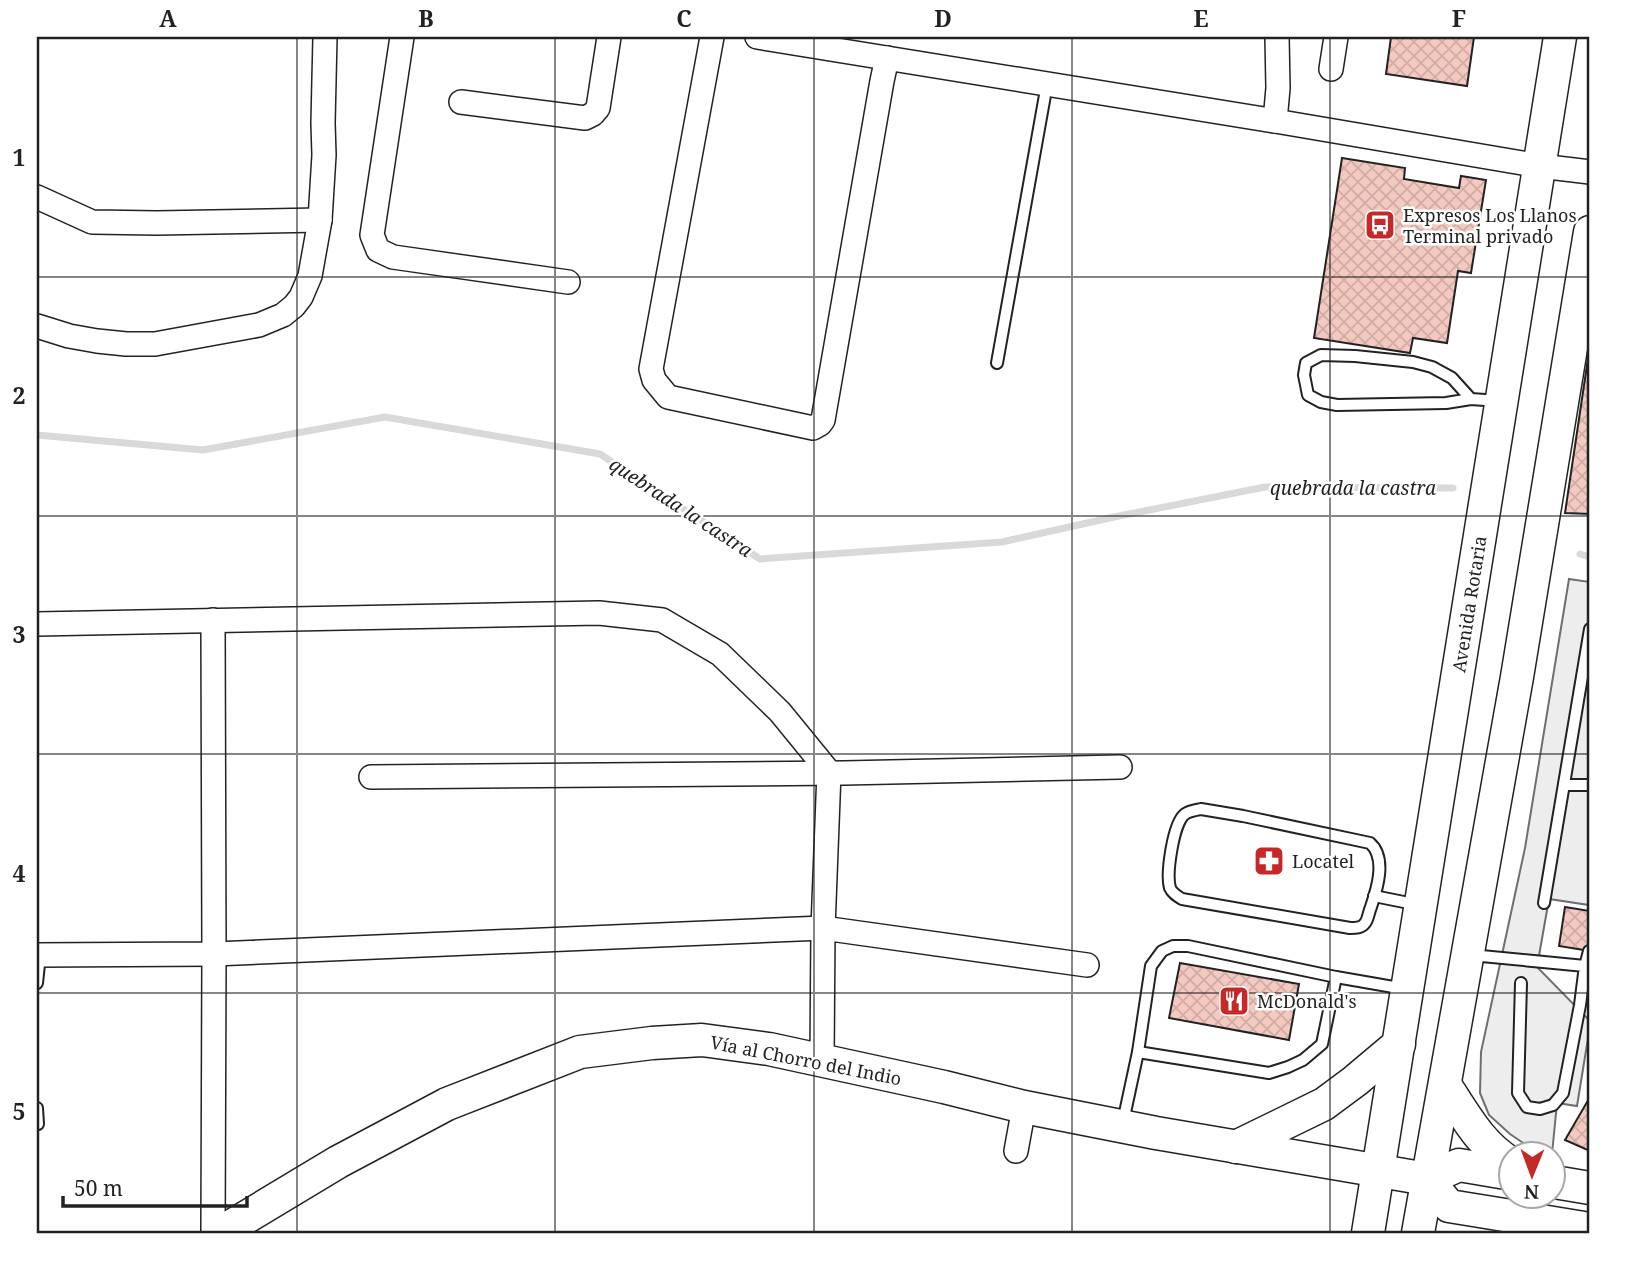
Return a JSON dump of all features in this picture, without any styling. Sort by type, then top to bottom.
[{"type":"main road","name":"Avenida Rotaria","points":[[1368,1233],[1421,905],[1486,400],[1540,166],[1560,37]]},
{"type":"main road","points":[[1418,1233],[1519,664],[1590,232]]},
{"type":"main road","name":"Vía al Chorro del Indio","points":[[220,1233],[338,1163],[447,1104],[580,1052],[702,1040],[768,1049],[1024,1107],[1122,1126],[1427,1179]]},
{"type":"main road","points":[[1236,1147],[1324,1104],[1399,1044]]},
{"type":"main road","points":[[1445,1085],[1478,1136],[1498,1154]]},
{"type":"main road","points":[[1427,1179],[1459,1165],[1498,1172]]},
{"type":"main road","points":[[1427,1179],[1449,1206],[1590,1228]]},
{"type":"main road","points":[[1568,1184],[1590,1188]]},
{"type":"main road","points":[[1470,1233],[1510,1216]]},
{"type":"street","points":[[37,326],[97,341],[155,344],[259,325],[283,315],[293,306],[306,287],[320,219],[324,166],[325,37]]},
{"type":"street","points":[[402,37],[372,235],[378,250],[393,257],[568,282]]},
{"type":"street","points":[[461,102],[585,117],[593,114],[598,108],[610,37]]},
{"type":"street","points":[[712,37],[651,369],[653,380],[668,397],[813,428],[823,420],[887,58]]},
{"type":"street","points":[[757,37],[1590,172]]},
{"type":"street","points":[[1275,121],[1279,88],[1277,37]]},
{"type":"street","points":[[1331,69],[1336,37]]},
{"type":"street","points":[[37,197],[92,222],[320,219]]},
{"type":"street","points":[[37,624],[599,613],[662,620],[720,654],[780,712],[829,772],[823,928],[822,1061]]},
{"type":"street","points":[[213,620],[213,1233]]},
{"type":"street","points":[[371,777],[1120,767]]},
{"type":"street","points":[[38,955],[214,954],[823,928],[1087,965]]},
{"type":"street","points":[[1016,1152],[1024,1107]]},
{"type":"lane","points":[[997,363],[1047,84]]},
{"type":"lane","points":[[1321,355],[1413,362],[1432,367],[1486,400],[1337,405],[1321,402],[1308,395],[1304,375],[1306,363],[1321,355]]},
{"type":"lane","points":[[1544,904],[1590,629]]},
{"type":"lane","points":[[1564,785],[1590,785]]},
{"type":"lane","points":[[1200,809],[1370,844],[1376,848],[1380,866],[1374,896],[1365,923],[1359,928],[1182,899],[1173,893],[1170,886],[1175,829],[1184,814],[1200,809]]},
{"type":"lane","points":[[1374,896],[1421,905]]},
{"type":"lane","points":[[1122,1126],[1138,1052],[1151,966],[1161,951],[1172,946],[1188,946],[1407,989]]},
{"type":"lane","points":[[1521,983],[1518,1093],[1527,1107],[1540,1109],[1553,1105],[1563,1093],[1589,951]]},
{"type":"lane","points":[[37,983],[38,955]]},
{"type":"lane","points":[[1468,955],[1586,966]]},
{"type":"lane","points":[[1138,1052],[1269,1073],[1288,1068],[1303,1060],[1322,1044],[1336,977]]},
{"type":"lane","points":[[37,1108],[38,1124]]},
{"type":"shaded area","points":[[1569,579],[1590,582],[1590,899],[1589,905],[1549,899],[1537,967],[1590,1021],[1590,1026],[1577,1106],[1557,1103],[1553,1140],[1519,1140],[1489,1115],[1480,1093],[1481,1052],[1525,848]]},
{"type":"building","points":[[1391,37],[1474,37],[1467,86],[1386,74]]},
{"type":"building","points":[[1342,158],[1405,168],[1404,179],[1459,188],[1461,176],[1486,180],[1471,273],[1458,271],[1447,343],[1413,338],[1410,353],[1314,338]]},
{"type":"building","points":[[1590,345],[1590,514],[1565,513]]},
{"type":"building","points":[[1565,907],[1590,911],[1590,951],[1559,946]]},
{"type":"building","name":"McDonald's","points":[[1180,963],[1299,984],[1289,1040],[1169,1018]]},
{"type":"building","points":[[1590,1097],[1590,1151],[1565,1140]]},
{"type":"waterway","name":"quebrada la castra","points":[[37,435],[203,450],[385,417],[600,454],[760,559],[1002,542],[1265,487],[1453,488]]},
{"type":"waterway","name":"quebrada la castra","points":[[1580,554],[1590,557]]},
{"type":"place","name":"Expresos Los Llanos Terminal privado","points":[[1380,225]]},
{"type":"place","name":"Locatel","points":[[1269,861]]},
{"type":"place","name":"McDonald's","points":[[1234,1001]]}]
